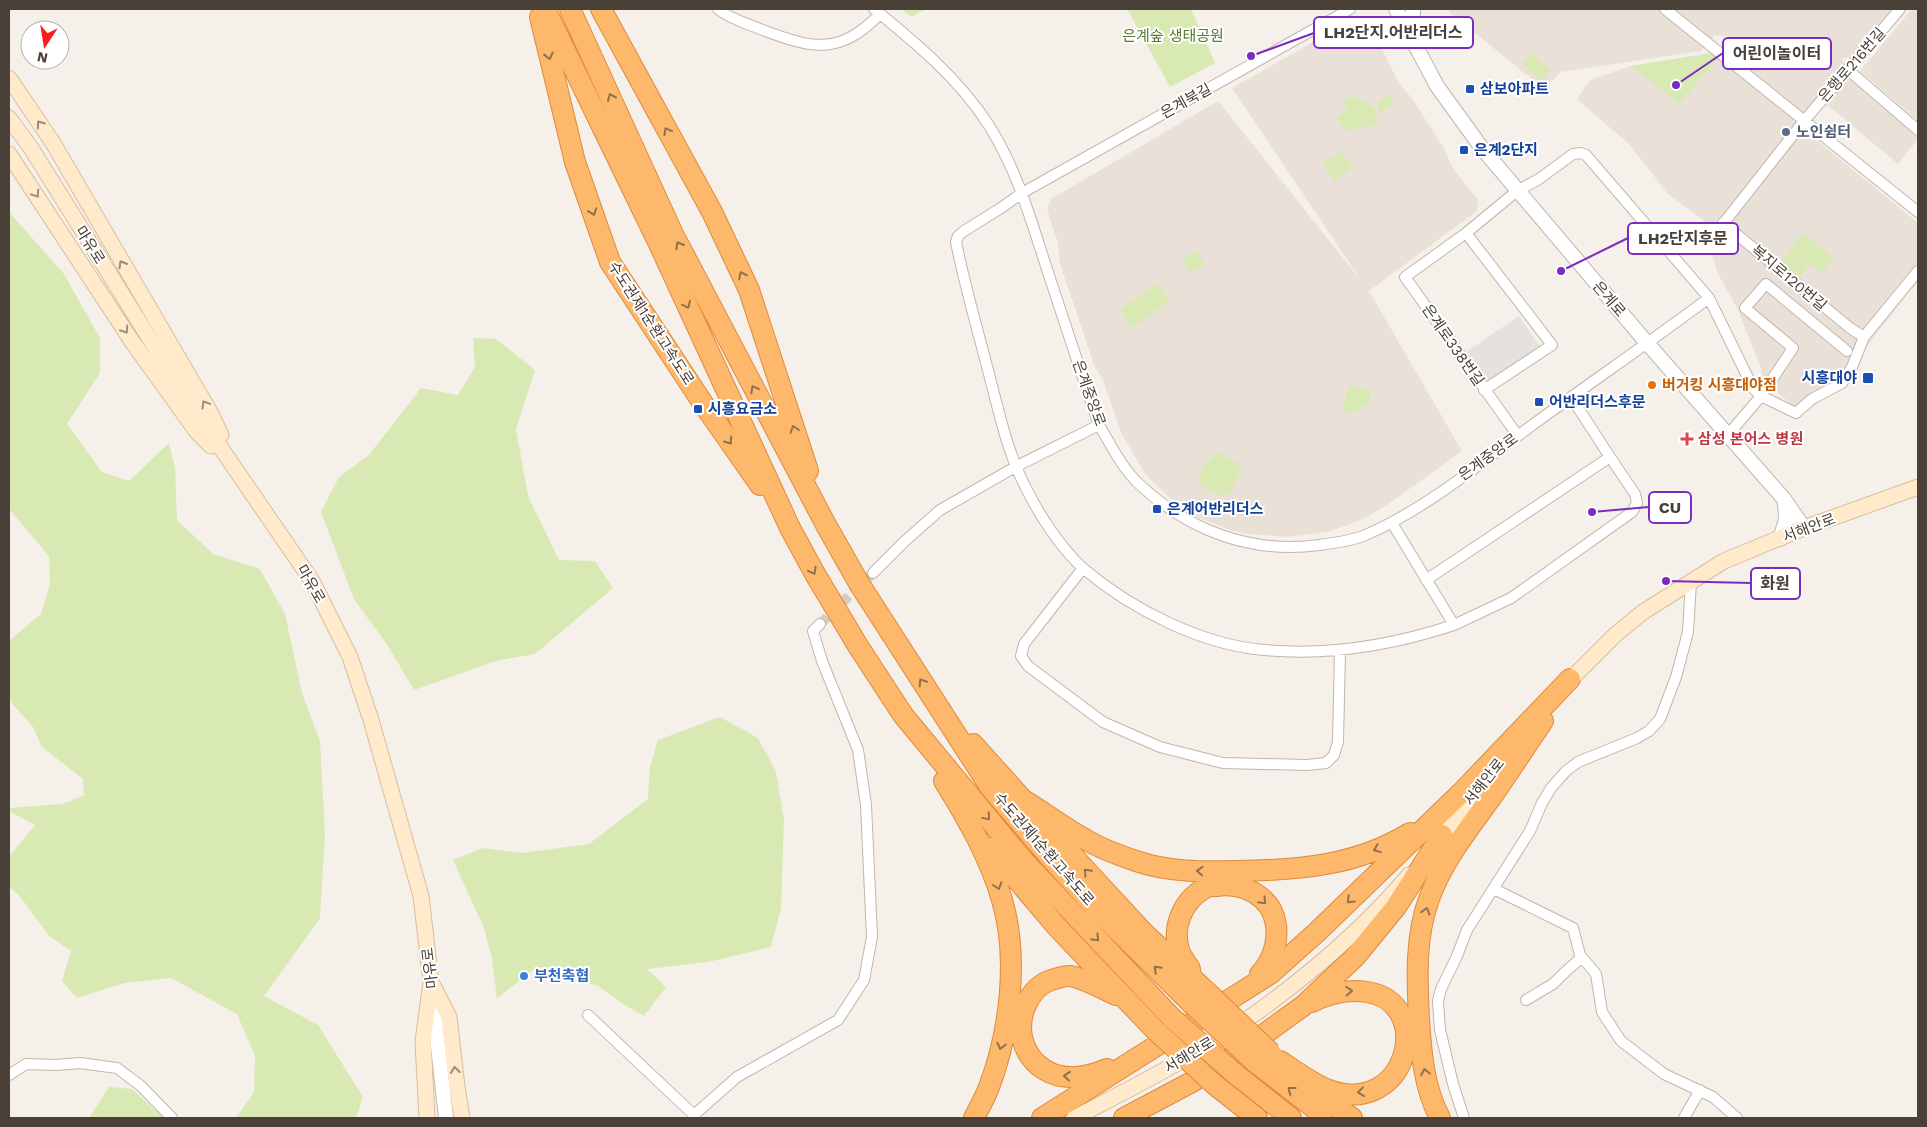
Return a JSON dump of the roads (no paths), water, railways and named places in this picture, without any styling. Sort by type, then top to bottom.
[{"type":"highway","name":"수도권제1순환고속도로","points":[[538,9],[576,162],[610,262],[704,405],[790,528]]},
{"type":"highway","name":"수도권제1순환고속도로","points":[[545,9],[659,244],[790,528],[858,646],[903,714],[1022,859],[1172,1017],[1234,1073],[1291,1118]]},
{"type":"highway","name":"수도권제1순환고속도로","points":[[570,9],[673,234],[826,525],[860,585],[990,787],[1103,916],[1269,1059],[1328,1118]]},
{"type":"highway","name":"수도권제1순환고속도로","points":[[601,9],[712,212],[749,290],[826,525]]},
{"type":"highway","points":[[1042,1118],[1145,1052],[1240,995],[1270,974],[1316,933],[1460,793],[1570,679]]},
{"type":"highway","points":[[1440,1118],[1425,1074],[1418,1006],[1418,950],[1428,900],[1438,877],[1453,851],[1503,781],[1570,679]]},
{"type":"highway","points":[[934,702],[1026,801],[1083,868],[1143,932],[1200,998]]},
{"type":"highway","points":[[903,714],[953,795],[997,858],[1057,927],[1154,1029],[1216,1085],[1257,1118]]},
{"type":"highway","points":[[1026,801],[1084,839],[1138,861],[1176,870],[1221,872],[1316,867],[1353,858],[1409,834],[1460,793]]},
{"type":"highway","points":[[953,795],[981,847],[1003,902],[1008,929],[1011,970],[1008,1014],[997,1061],[989,1087],[974,1118]]},
{"type":"highway","points":[[1124,1118],[1190,1083],[1234,1056],[1304,1006],[1355,957],[1396,907],[1442,835]]},
{"type":"highway","points":[[1200,998],[1181,955],[1177,942],[1177,927],[1186,904],[1206,887],[1224,884],[1238,885],[1261,897],[1275,921],[1277,934],[1272,958],[1240,995]]},
{"type":"highway","points":[[1127,1001],[1097,985],[1069,976],[1046,982],[1030,996],[1023,1011],[1020,1025],[1022,1041],[1028,1055],[1040,1068],[1054,1074],[1069,1077],[1087,1076],[1145,1052]]},
{"type":"highway","points":[[1269,1059],[1327,1089],[1349,1094],[1365,1093],[1380,1088],[1391,1079],[1403,1060],[1406,1032],[1403,1020],[1396,1008],[1387,1000],[1374,993],[1346,991],[1320,998],[1304,1006]]},
{"type":"highway","points":[[1269,1059],[1352,1118]]},
{"type":"highway","points":[[1157,1118],[1161,1110],[1190,1083]]},
{"type":"highway","points":[[1216,1085],[1238,1118]]},
{"type":"main road","points":[[9,78],[53,143],[210,412],[242,479]]},
{"type":"main road","name":"마유로","points":[[9,118],[31,148],[186,397],[312,581],[350,657],[371,720],[421,896],[431,982]]},
{"type":"main road","points":[[9,154],[133,343],[197,432],[242,479]]},
{"type":"main road","name":"서해안로","points":[[1074,1118],[1144,1082],[1210,1044],[1279,997],[1364,922],[1402,883],[1570,679],[1615,635],[1643,612],[1724,561],[1804,528],[1918,487]]},
{"type":"main road","points":[[427,1118],[424,1042],[431,982]]},
{"type":"main road","points":[[431,982],[449,1017],[462,1118]]},
{"type":"street","points":[[718,9],[734,18],[782,37],[814,45],[830,44],[847,39],[865,30],[877,11]]},
{"type":"street","name":"은계북길","points":[[1017,466],[1009,449],[956,242],[958,236],[1022,192],[1350,9]]},
{"type":"street","name":"은계로","points":[[1396,9],[1438,86],[1481,147],[1647,343],[1784,499],[1804,528]]},
{"type":"street","points":[[1412,40],[1413,9]]},
{"type":"street","points":[[1665,9],[1918,212]]},
{"type":"street","name":"은행로216번길","points":[[1804,121],[1900,9]]},
{"type":"street","name":"은계중앙로","points":[[877,11],[918,46],[974,104],[1000,145],[1022,192],[1098,425],[1125,467],[1138,483],[1175,512],[1196,524],[1229,538],[1245,543],[1272,547],[1304,547],[1362,537],[1392,523],[1442,490],[1709,298]]},
{"type":"street","points":[[1847,69],[1918,130]]},
{"type":"street","points":[[1710,243],[1723,223],[1804,121]]},
{"type":"street","name":"은계로338번길","points":[[1466,233],[1552,345],[1484,390],[1405,277],[1466,233],[1517,191],[1539,179],[1572,154],[1583,153],[1709,298]]},
{"type":"street","name":"복지로120번길","points":[[1723,223],[1850,328],[1864,337]]},
{"type":"street","points":[[1709,298],[1753,388],[1761,396],[1796,413],[1812,399],[1842,383],[1852,367],[1864,337],[1918,271]]},
{"type":"street","points":[[1728,435],[1761,396],[1793,348],[1746,308],[1766,284],[1847,351]]},
{"type":"street","points":[[1484,390],[1518,436]]},
{"type":"street","points":[[1017,466],[1024,485],[1048,525],[1083,568],[1143,608],[1191,632],[1222,642],[1263,650],[1296,652],[1340,651],[1423,635],[1454,625],[1511,598],[1632,512],[1637,503],[1635,494],[1570,397]]},
{"type":"street","points":[[873,573],[904,541],[940,510],[1017,466],[1098,425]]},
{"type":"street","points":[[1426,580],[1610,457]]},
{"type":"street","points":[[1780,539],[1786,520],[1784,499]]},
{"type":"street","points":[[1392,523],[1454,625]]},
{"type":"street","points":[[1083,568],[1024,644],[1021,656],[1028,666],[1103,722],[1160,747],[1223,763],[1307,766],[1326,763],[1334,755],[1338,742],[1340,651]]},
{"type":"street","points":[[1464,1118],[1453,1084],[1440,1030],[1438,1001],[1441,989],[1457,956],[1466,930],[1530,831],[1546,795],[1562,775],[1585,758],[1649,731],[1660,719],[1676,677],[1688,632],[1691,582]]},
{"type":"street","points":[[588,1015],[694,1115],[737,1077],[838,1020],[864,980],[872,937],[866,805],[858,750],[822,661],[813,631],[820,624]]},
{"type":"street","points":[[1494,889],[1570,925],[1576,934],[1581,958],[1596,974],[1602,1012],[1621,1041],[1664,1074],[1713,1097],[1737,1118]]},
{"type":"street","points":[[1526,1000],[1554,984],[1581,958]]},
{"type":"street","name":"마유로","points":[[431,982],[446,1118]]},
{"type":"street","points":[[9,1075],[26,1064],[56,1065],[80,1063],[117,1068],[141,1086],[172,1118]]},
{"type":"street","points":[[1684,1118],[1700,1090]]},
{"type":"tunnel","points":[[820,624],[873,573]]},
{"type":"place","name":"LH2단지.어반리더스","points":[[1251,56]]},
{"type":"place","name":"어린이놀이터","points":[[1676,85]]},
{"type":"place","name":"삼보아파트","points":[[1470,89]]},
{"type":"place","name":"노인쉼터","points":[[1786,132]]},
{"type":"place","name":"은계2단지","points":[[1464,150]]},
{"type":"place","name":"LH2단지후문","points":[[1561,271]]},
{"type":"place","name":"시흥대야","points":[[1868,378]]},
{"type":"place","name":"버거킹 시흥대야점","points":[[1652,385]]},
{"type":"place","name":"어반리더스후문","points":[[1539,402]]},
{"type":"place","name":"시흥요금소","points":[[698,409]]},
{"type":"place","name":"삼성 본어스 병원","points":[[1687,439]]},
{"type":"place","name":"은계어반리더스","points":[[1157,509]]},
{"type":"place","name":"CU","points":[[1592,512]]},
{"type":"place","name":"화원","points":[[1666,581]]},
{"type":"place","name":"부천축협","points":[[524,976]]},
{"type":"park label","name":"은계숲 생태공원","points":[[1173,36]]}]
